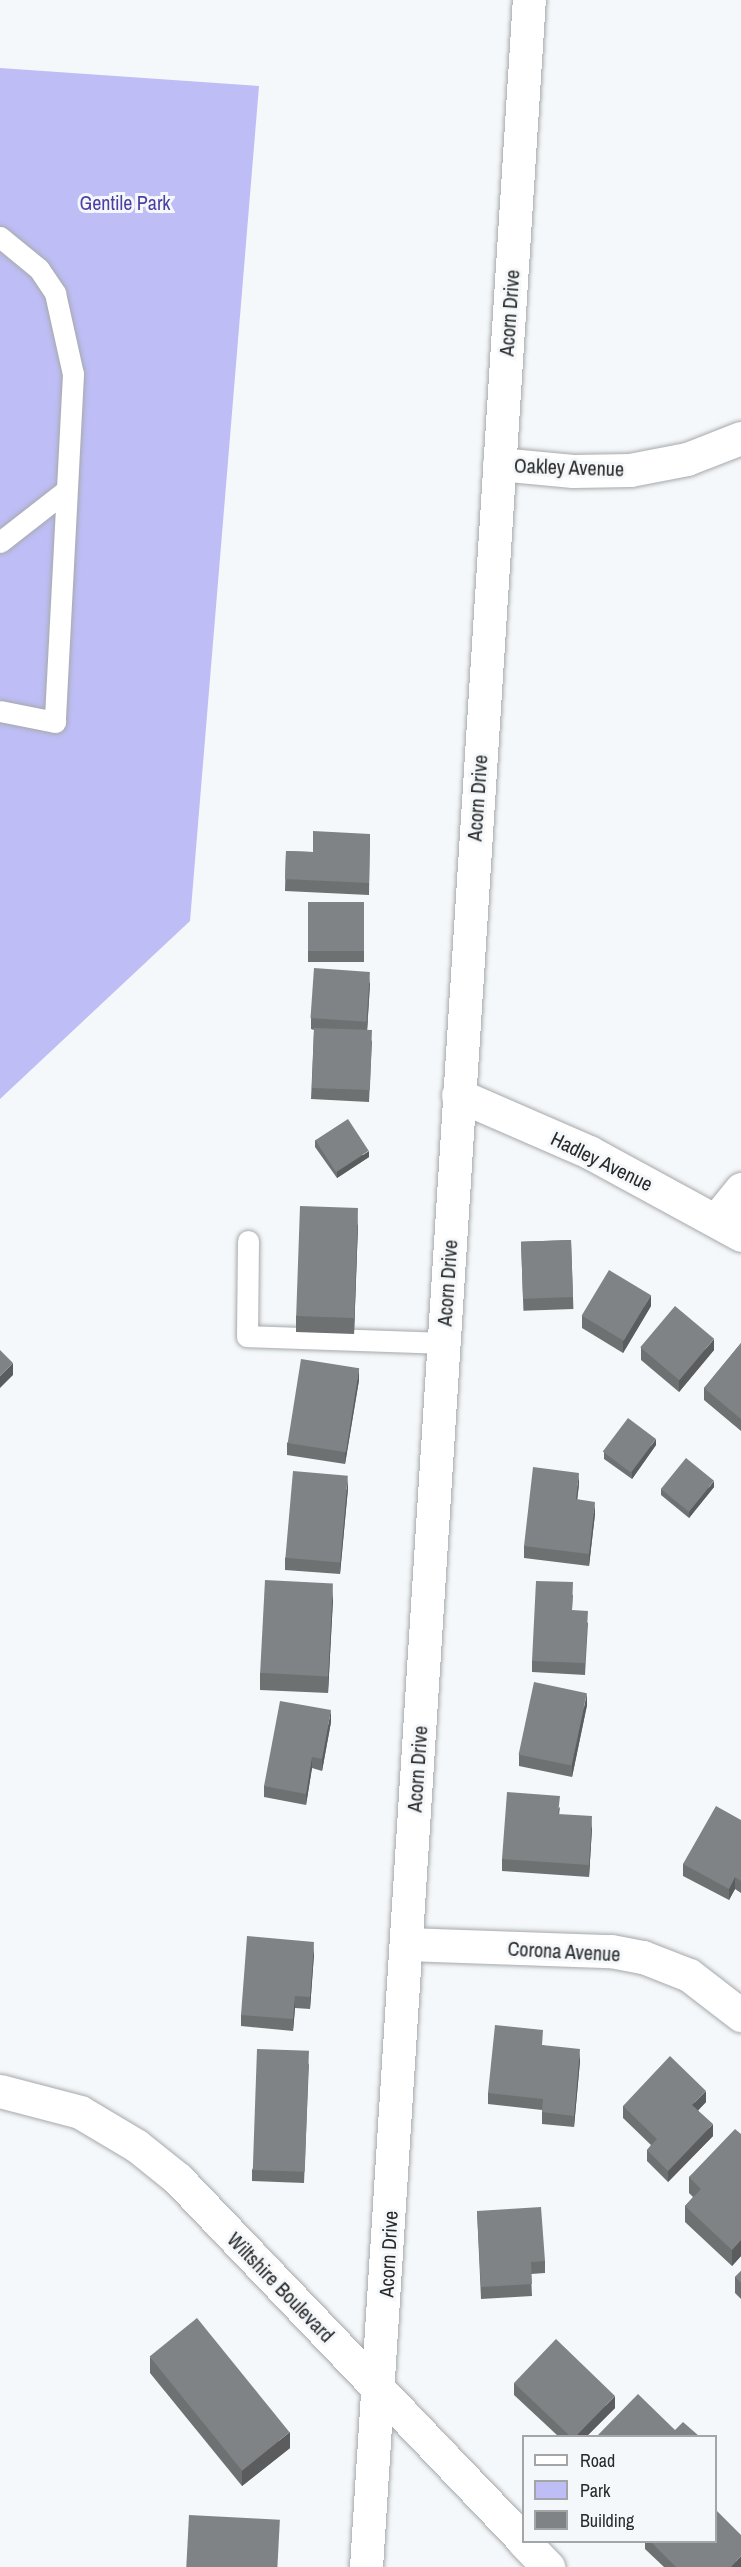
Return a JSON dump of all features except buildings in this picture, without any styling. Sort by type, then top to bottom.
[{"type":"street","name":"Acorn Drive","points":[[366,2567],[379,2391],[458,1095],[529,0]]},
{"type":"street","name":"Oakley Avenue","points":[[499,464],[573,471],[630,470],[687,459],[741,438]]},
{"type":"street","name":"Hadley Avenue","points":[[458,1095],[589,1152],[728,1227]]},
{"type":"street","points":[[728,1227],[741,1189]]},
{"type":"street","name":"Corona Avenue","points":[[406,1944],[610,1951],[643,1957],[689,1975],[741,2015]]},
{"type":"street","name":"Wiltshire Boulevard","points":[[0,2091],[80,2112],[137,2146],[177,2179],[522,2539]]},
{"type":"street","name":"Wiltshire Boulevard","points":[[526,2543],[548,2567]]},
{"type":"lane","points":[[0,237],[39,269],[55,293],[65,326],[73,374],[64,492],[55,722],[0,711]]},
{"type":"lane","points":[[0,542],[64,492]]},
{"type":"lane","points":[[248,1241],[247,1336],[443,1343]]},
{"type":"green space","name":"Gentile Park","points":[[0,68],[259,86],[190,921],[0,1099]]}]
